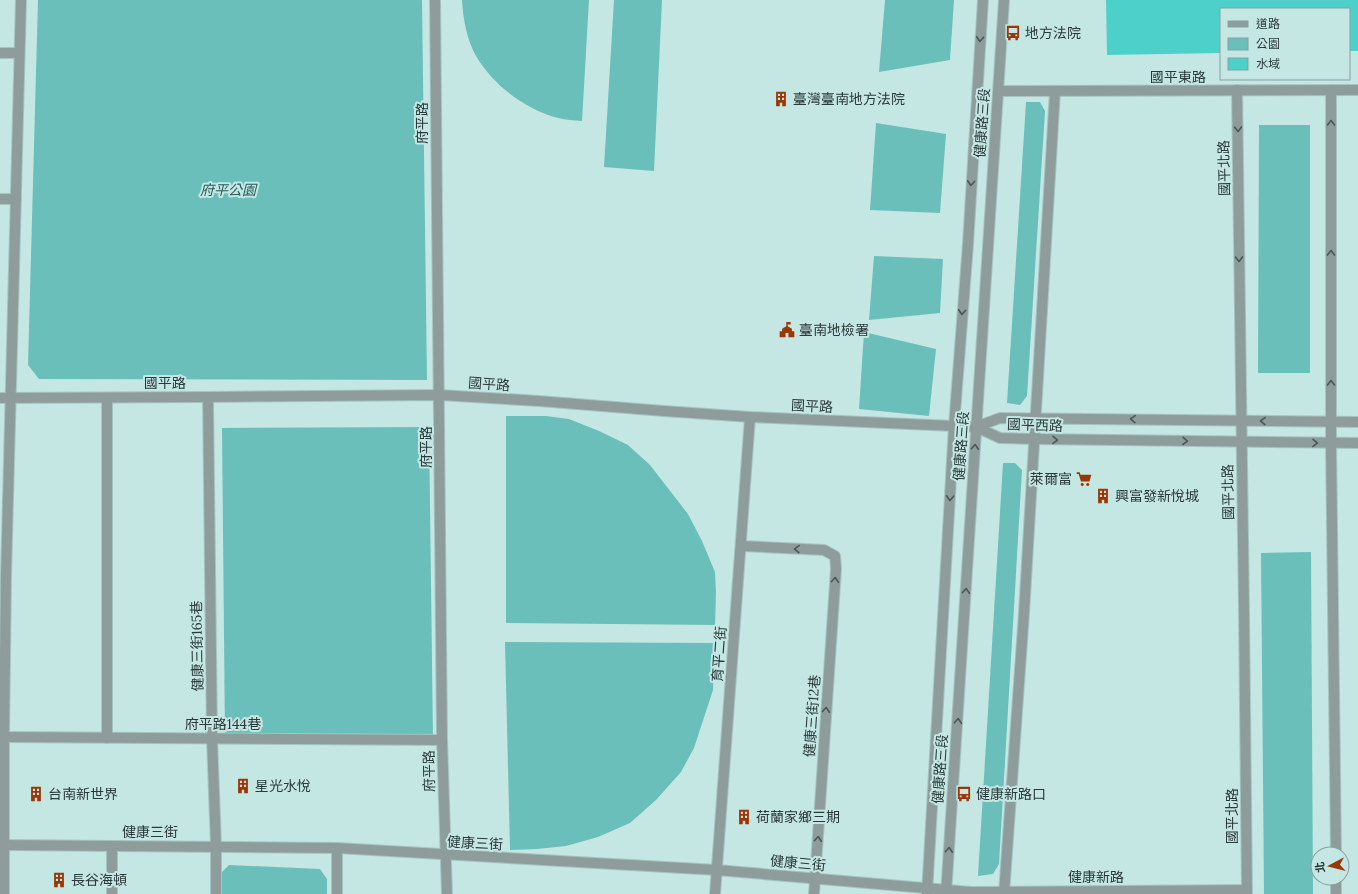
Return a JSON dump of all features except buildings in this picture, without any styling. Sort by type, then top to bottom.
[{"type":"street","points":[[4,894],[2,845],[4,737],[3,576],[11,398],[21,0]]},
{"type":"street","name":"府平路","points":[[435,0],[440,395],[442,740],[447,894]]},
{"type":"street","name":"健康路三段","points":[[927,891],[954,426],[968,244],[983,0]]},
{"type":"street","name":"健康路三段","points":[[947,892],[1004,0]]},
{"type":"street","points":[[0,53],[20,53]]},
{"type":"street","name":"國平北路","points":[[1237,90],[1247,892]]},
{"type":"street","points":[[1331,90],[1331,443],[1336,846]]},
{"type":"street","name":"國平東路","points":[[998,91],[1358,90]]},
{"type":"street","points":[[1004,893],[1024,613],[1055,91]]},
{"type":"street","points":[[0,199],[16,199]]},
{"type":"street","name":"國平路","points":[[0,398],[440,395],[539,401],[664,412],[976,427]]},
{"type":"street","name":"健康三街165巷","points":[[208,397],[212,738],[216,846],[216,894]]},
{"type":"street","points":[[107,398],[107,738]]},
{"type":"street","name":"育平二街","points":[[715,894],[750,417]]},
{"type":"street","name":"國平西路","points":[[976,427],[1000,418],[1358,422]]},
{"type":"street","name":"國平西路","points":[[976,427],[1000,438],[1358,443]]},
{"type":"street","name":"健康三街12巷","points":[[741,546],[824,550],[835,556],[835,576],[814,894]]},
{"type":"street","name":"府平路144巷","points":[[4,737],[442,740]]},
{"type":"street","name":"健康三街","points":[[2,845],[337,848],[717,870],[815,878],[947,892]]},
{"type":"street","points":[[112,846],[112,894]]},
{"type":"street","points":[[337,848],[337,894]]},
{"type":"street","name":"健康新路","points":[[947,892],[1247,892]]},
{"type":"green space","name":"府平公園","points":[[38,0],[422,0],[427,380],[39,379],[28,365]]},
{"type":"green space","points":[[462,0],[589,0],[582,121],[558,118],[534,109],[511,95],[491,77],[476,56],[470,43],[464,22]]},
{"type":"green space","points":[[614,0],[662,0],[654,171],[604,167]]},
{"type":"green space","points":[[885,0],[954,0],[950,60],[879,72]]},
{"type":"green space","points":[[1026,102],[1040,102],[1045,111],[1027,396],[1020,405],[1007,403]]},
{"type":"green space","points":[[876,123],[946,134],[940,213],[870,210]]},
{"type":"green space","points":[[1259,125],[1310,125],[1310,373],[1258,373]]},
{"type":"green space","points":[[874,256],[943,259],[940,313],[869,320]]},
{"type":"green space","points":[[864,332],[936,349],[929,416],[859,409]]},
{"type":"green space","points":[[506,416],[546,416],[569,419],[628,445],[650,465],[688,514],[702,541],[715,572],[715,625],[506,623]]},
{"type":"green space","points":[[429,427],[433,739],[225,740],[222,428]]},
{"type":"green space","points":[[1003,463],[1015,463],[1022,470],[999,864],[993,874],[978,876]]},
{"type":"green space","points":[[1311,552],[1313,846],[1310,846],[1310,886],[1313,886],[1313,894],[1264,894],[1261,553]]},
{"type":"green space","points":[[505,642],[715,643],[713,690],[694,748],[681,772],[656,800],[630,823],[598,837],[566,846],[510,850]]},
{"type":"green space","points":[[229,865],[320,869],[327,879],[327,894],[222,894],[222,872]]},
{"type":"water","points":[[1106,0],[1358,0],[1358,51],[1350,51],[1350,8],[1220,8],[1220,53],[1107,55]]},
{"type":"place","name":"地方法院","points":[[1013,33]]},
{"type":"place","name":"臺灣臺南地方法院","points":[[781,99]]},
{"type":"place","name":"臺南地檢署","points":[[787,330]]},
{"type":"place","name":"萊爾富","points":[[1084,479]]},
{"type":"place","name":"興富發新悅城","points":[[1103,496]]},
{"type":"place","name":"星光水悅","points":[[243,786]]},
{"type":"place","name":"台南新世界","points":[[36,794]]},
{"type":"place","name":"健康新路口","points":[[964,794]]},
{"type":"place","name":"荷蘭家鄉三期","points":[[744,817]]},
{"type":"place","name":"長谷海頓","points":[[59,880]]}]
